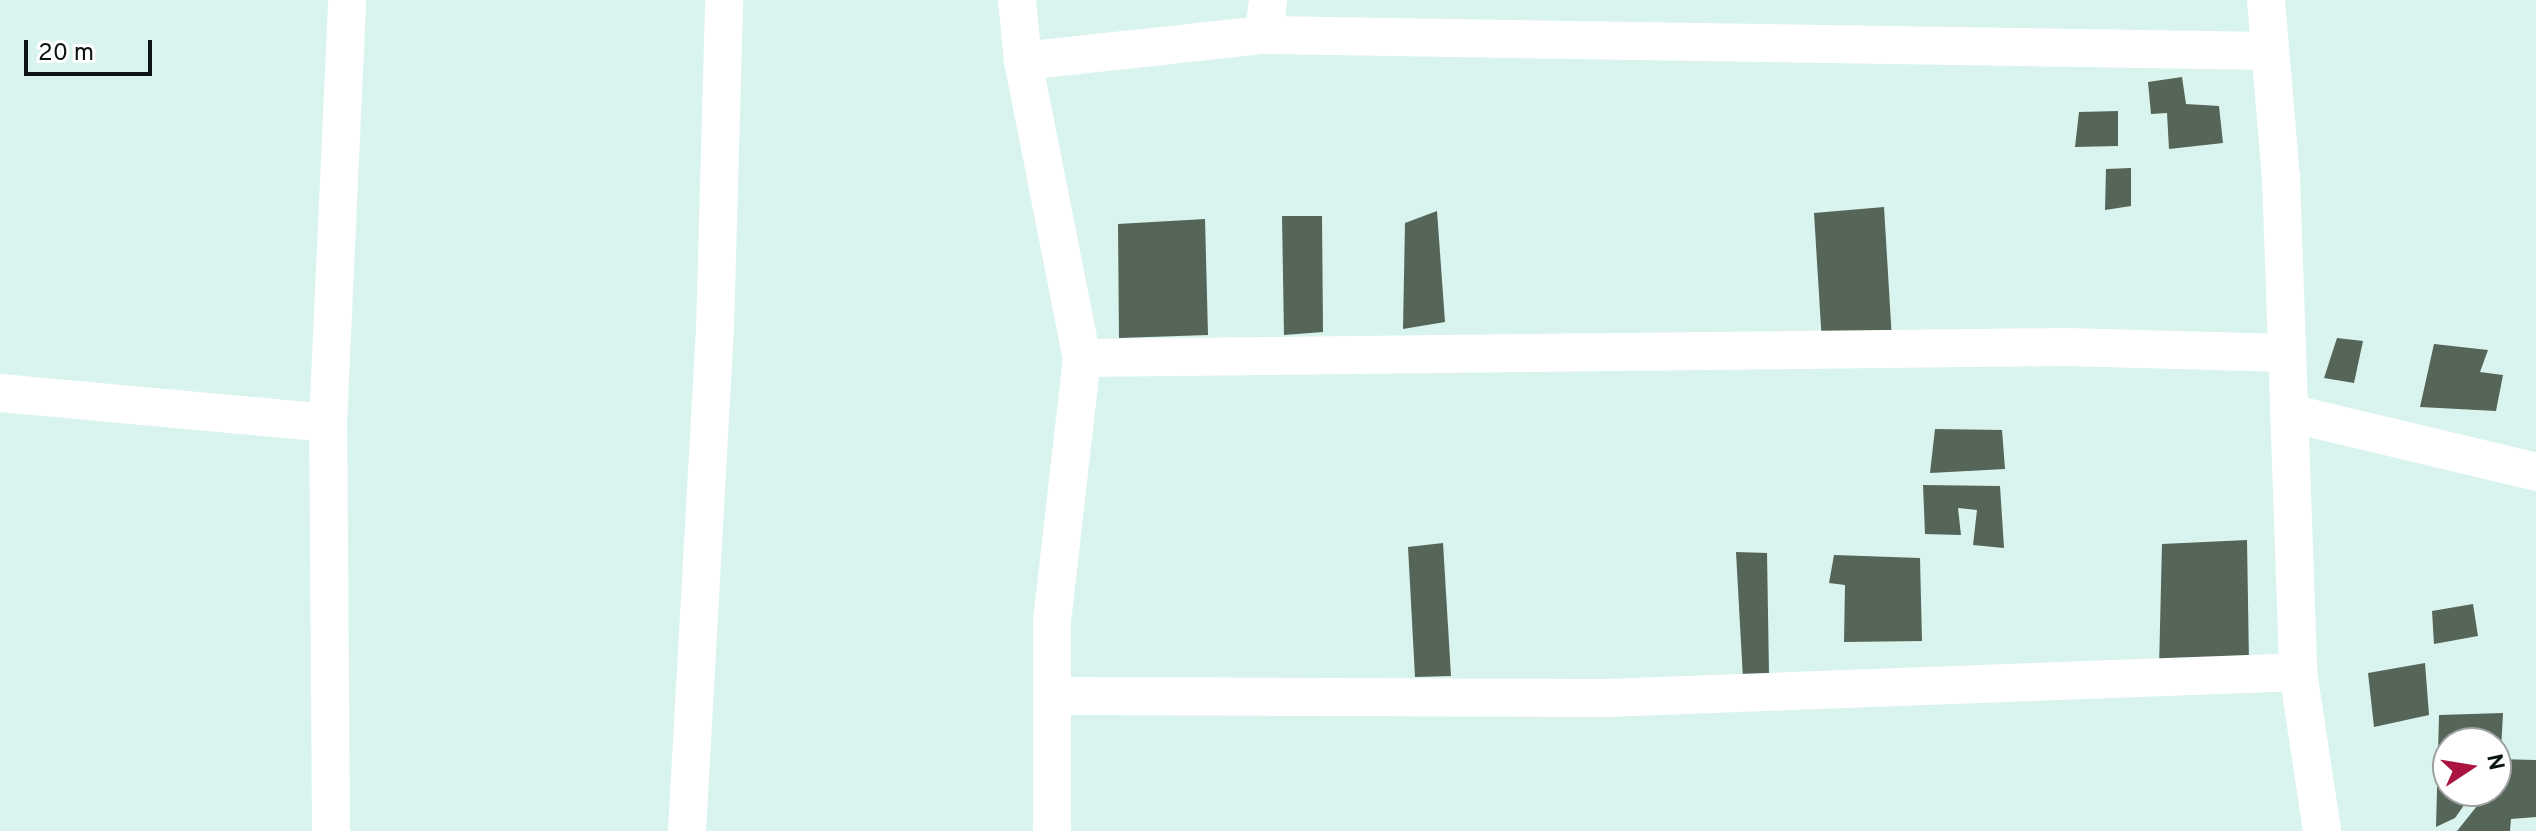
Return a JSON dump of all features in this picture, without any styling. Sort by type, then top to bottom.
[{"type":"street","points":[[331,831],[328,423],[347,0]]},
{"type":"street","points":[[687,831],[715,329],[724,0]]},
{"type":"street","points":[[1017,0],[1023,61],[1082,358],[1052,620],[1055,696],[1052,831]]},
{"type":"street","points":[[2266,0],[2281,177],[2298,672],[2322,831]]},
{"type":"street","points":[[1023,61],[1266,17],[2270,51]]},
{"type":"street","points":[[1082,358],[2067,347],[2286,353]]},
{"type":"street","points":[[0,393],[328,423]]},
{"type":"street","points":[[2289,413],[2536,472]]},
{"type":"street","points":[[1055,696],[1607,698],[2298,672]]},
{"type":"building","points":[[2182,77],[2186,104],[2219,106],[2223,143],[2169,149],[2167,113],[2151,114],[2148,82]]},
{"type":"building","points":[[2118,111],[2118,146],[2075,147],[2079,112]]},
{"type":"building","points":[[2131,168],[2131,206],[2105,210],[2106,169]]},
{"type":"building","points":[[1884,207],[1892,340],[1822,343],[1814,213]]},
{"type":"building","points":[[1437,211],[1445,322],[1403,329],[1405,223]]},
{"type":"building","points":[[1282,216],[1322,216],[1323,332],[1284,335]]},
{"type":"building","points":[[1205,219],[1208,335],[1119,338],[1118,224]]},
{"type":"building","points":[[2337,338],[2363,341],[2354,383],[2324,378]]},
{"type":"building","points":[[2434,344],[2488,350],[2480,372],[2503,375],[2496,411],[2420,407]]},
{"type":"building","points":[[1935,429],[2002,430],[2005,469],[1930,473]]},
{"type":"building","points":[[1923,485],[2000,486],[2004,548],[1973,545],[1977,510],[1958,508],[1961,535],[1925,534]]},
{"type":"building","points":[[2247,540],[2249,663],[2159,668],[2162,544]]},
{"type":"building","points":[[1443,543],[1451,676],[1415,677],[1408,547]]},
{"type":"building","points":[[1736,552],[1767,553],[1769,674],[1743,679]]},
{"type":"building","points":[[1834,555],[1920,558],[1922,641],[1844,642],[1845,585],[1829,583]]},
{"type":"building","points":[[2473,604],[2478,636],[2434,644],[2432,611]]},
{"type":"building","points":[[2425,663],[2429,715],[2374,727],[2368,673]]},
{"type":"building","points":[[2503,713],[2502,727],[2439,727],[2439,715]]},
{"type":"building","points":[[2512,759],[2536,760],[2536,817],[2511,819],[2510,831],[2457,831],[2476,807],[2512,807]]},
{"type":"building","points":[[2437,807],[2463,807],[2455,818],[2436,827]]}]
